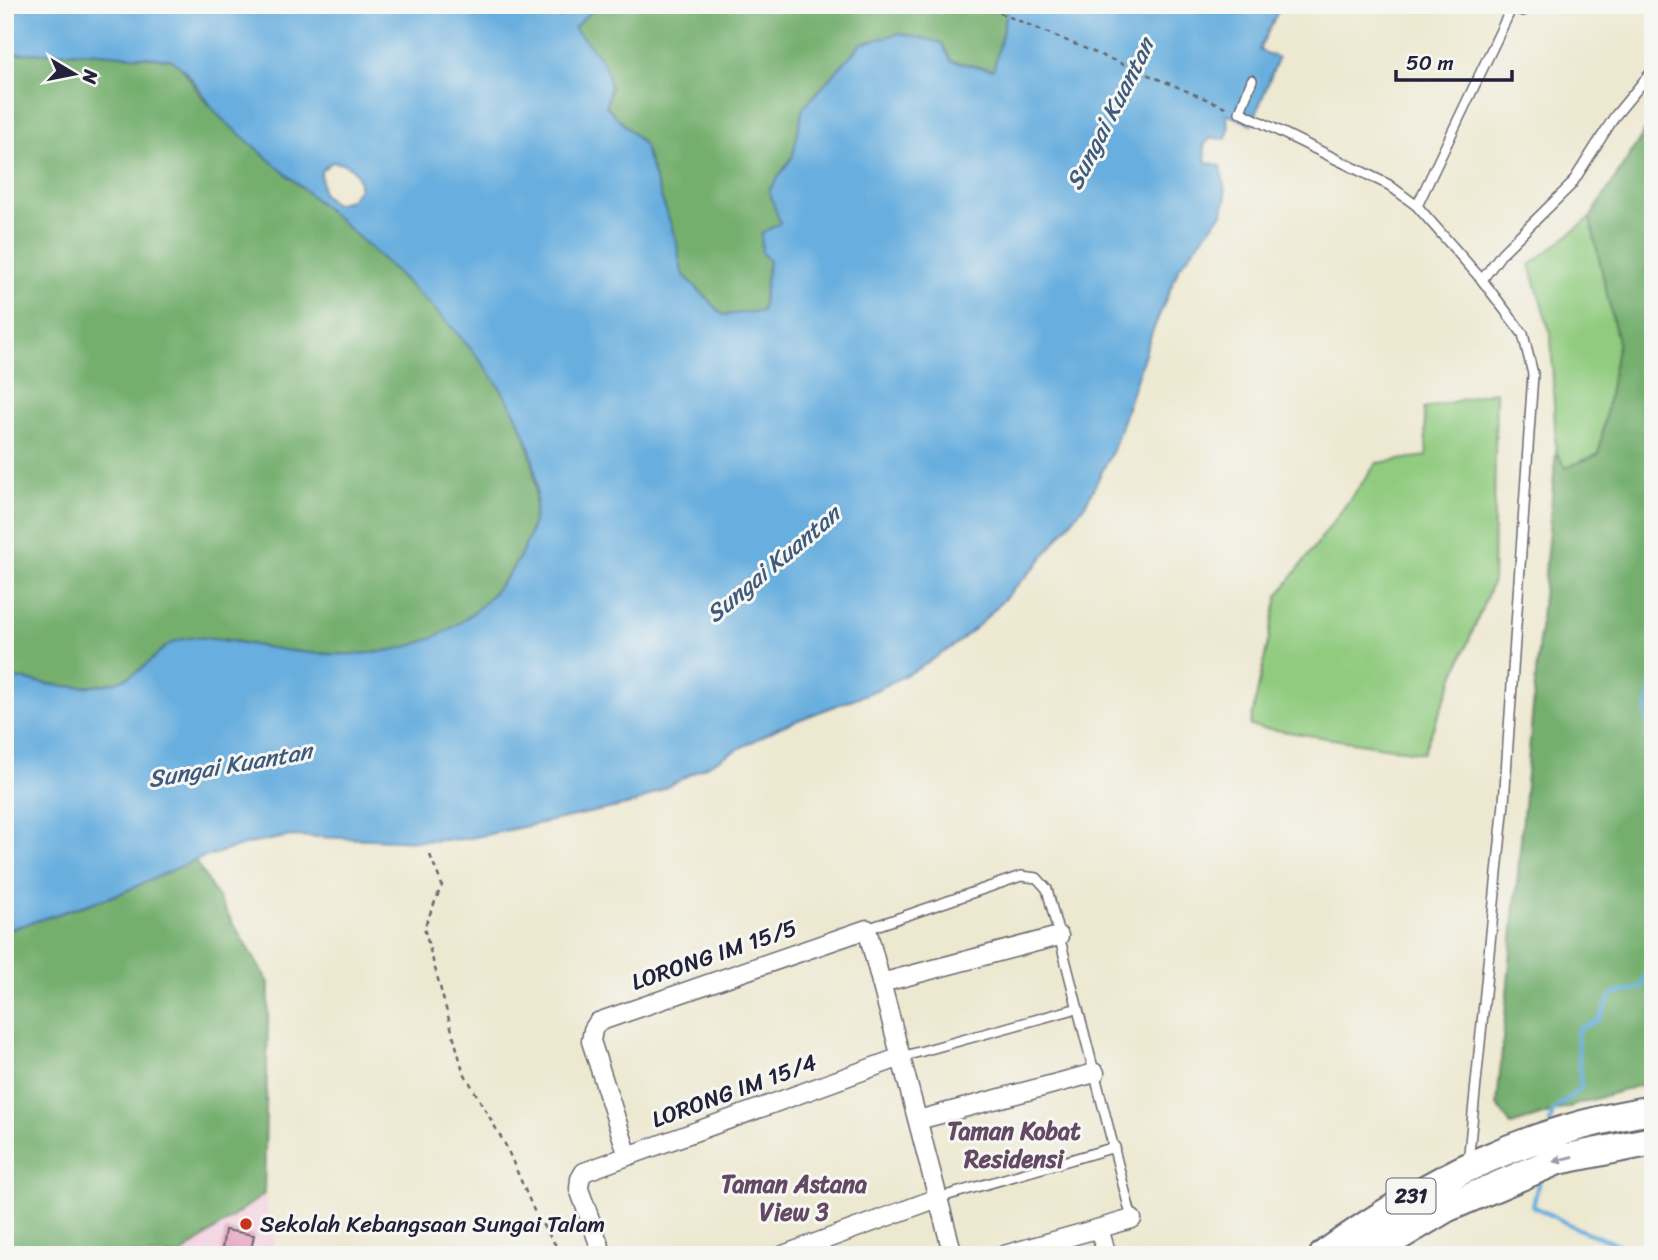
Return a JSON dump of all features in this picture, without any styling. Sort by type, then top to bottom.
[{"type":"main road","name":"231","points":[[1324,1255],[1427,1187],[1468,1165],[1562,1129],[1613,1116],[1653,1110]]},
{"type":"main road","name":"231","points":[[1367,1255],[1422,1221],[1558,1160],[1653,1140]]},
{"type":"street","points":[[867,929],[953,1255]]},
{"type":"street","name":"LORONG IM 15/5","points":[[628,1156],[592,1041],[593,1030],[603,1019],[867,929]]},
{"type":"street","points":[[881,983],[1059,936]]},
{"type":"street","name":"LORONG IM 15/4","points":[[603,1255],[579,1189],[584,1172],[901,1057]]},
{"type":"street","points":[[918,1120],[1095,1073]]},
{"type":"street","points":[[783,1255],[938,1198]]},
{"type":"street","points":[[1004,1255],[1028,1252],[1132,1219]]},
{"type":"street","points":[[1099,1229],[1107,1255]]},
{"type":"lane","points":[[1417,206],[1508,7],[1523,11],[1535,5]]},
{"type":"lane","points":[[1482,280],[1502,253],[1571,185],[1615,116],[1653,70]]},
{"type":"lane","points":[[1252,80],[1240,112],[1389,185],[1417,206],[1482,280],[1522,334],[1533,374],[1506,778],[1468,1165]]},
{"type":"lane","points":[[867,929],[1021,876],[1037,878],[1047,889],[1132,1219]]},
{"type":"lane","points":[[901,1057],[1078,1008]]},
{"type":"lane","points":[[938,1198],[1115,1147]]},
{"type":"path","points":[[981,5],[1230,109]]},
{"type":"path","points":[[430,855],[442,885],[424,928],[463,1071],[506,1146],[535,1213],[562,1255]]},
{"type":"shaded area","name":"Sekolah Kebangsaan Sungai Talam","points":[[264,1194],[277,1255],[180,1255]]},
{"type":"green space","points":[[597,5],[1010,5],[993,70],[951,61],[803,108],[793,156],[769,191],[781,223],[769,260],[762,312],[723,315],[682,273],[676,240],[643,144],[606,106],[612,87],[574,27]]},
{"type":"green space","points":[[86,52],[170,59],[176,63],[212,107],[314,196],[452,325],[489,368],[506,394],[520,421],[530,450],[535,480],[534,510],[528,538],[514,566],[498,587],[468,618],[445,634],[413,646],[352,654],[290,651],[225,639],[185,639],[165,648],[150,663],[127,678],[110,683],[93,686],[57,685],[5,676],[5,54]]},
{"type":"green space","points":[[1653,118],[1653,1081],[1511,1125],[1497,1105],[1556,452],[1566,468],[1599,454],[1618,342],[1590,218]]},
{"type":"green space","points":[[1590,218],[1618,342],[1599,454],[1566,468],[1556,452],[1551,336],[1530,265]]},
{"type":"green space","points":[[1496,391],[1493,581],[1423,753],[1250,726],[1278,596],[1377,463],[1427,456],[1424,409]]},
{"type":"green space","points":[[195,860],[269,983],[264,1194],[180,1255],[5,1255],[5,931],[119,894]]},
{"type":"water","name":"Sungai Kuantan","points":[[5,5],[545,5],[560,18],[568,5],[597,5],[574,28],[598,54],[607,71],[609,93],[606,106],[643,144],[676,240],[682,273],[723,315],[762,311],[769,261],[762,253],[761,234],[780,223],[769,191],[793,156],[803,108],[861,44],[900,33],[942,43],[951,61],[993,70],[1010,5],[1281,5],[1259,50],[1278,58],[1252,124],[1226,114],[1229,129],[1226,139],[1211,138],[1204,145],[1206,162],[1221,166],[1226,198],[1223,212],[1179,268],[1151,335],[1113,450],[1086,503],[1035,567],[981,623],[955,645],[916,670],[874,691],[780,727],[636,803],[466,839],[422,841],[291,836],[248,844],[195,860],[119,894],[5,931],[5,676],[64,686],[110,684],[135,673],[167,646],[187,638],[214,639],[295,652],[339,654],[397,649],[424,641],[449,630],[472,614],[513,568],[532,526],[537,484],[528,443],[509,403],[484,365],[422,297],[371,249],[220,117],[178,64],[170,59],[87,52],[5,54]],"holes":[[[332,162],[352,168],[359,181],[359,188],[350,200],[334,204],[322,193],[321,171]]]},
{"type":"building","points":[[225,1230],[254,1235],[250,1255],[221,1255]]},
{"type":"waterway","points":[[1653,678],[1647,712],[1653,788]]},
{"type":"waterway","points":[[1550,1123],[1553,1111],[1581,1088],[1577,1030],[1599,1020],[1612,994],[1641,988],[1653,950]]},
{"type":"waterway","points":[[1539,1180],[1533,1206],[1578,1229],[1628,1248],[1633,1255]]},
{"type":"place","name":"Sekolah Kebangsaan Sungai Talam","points":[[246,1224]]},
{"type":"district","name":"Taman Kobat Residensi","points":[[1014,1145]]},
{"type":"district","name":"Taman Astana View 3","points":[[794,1198]]}]
